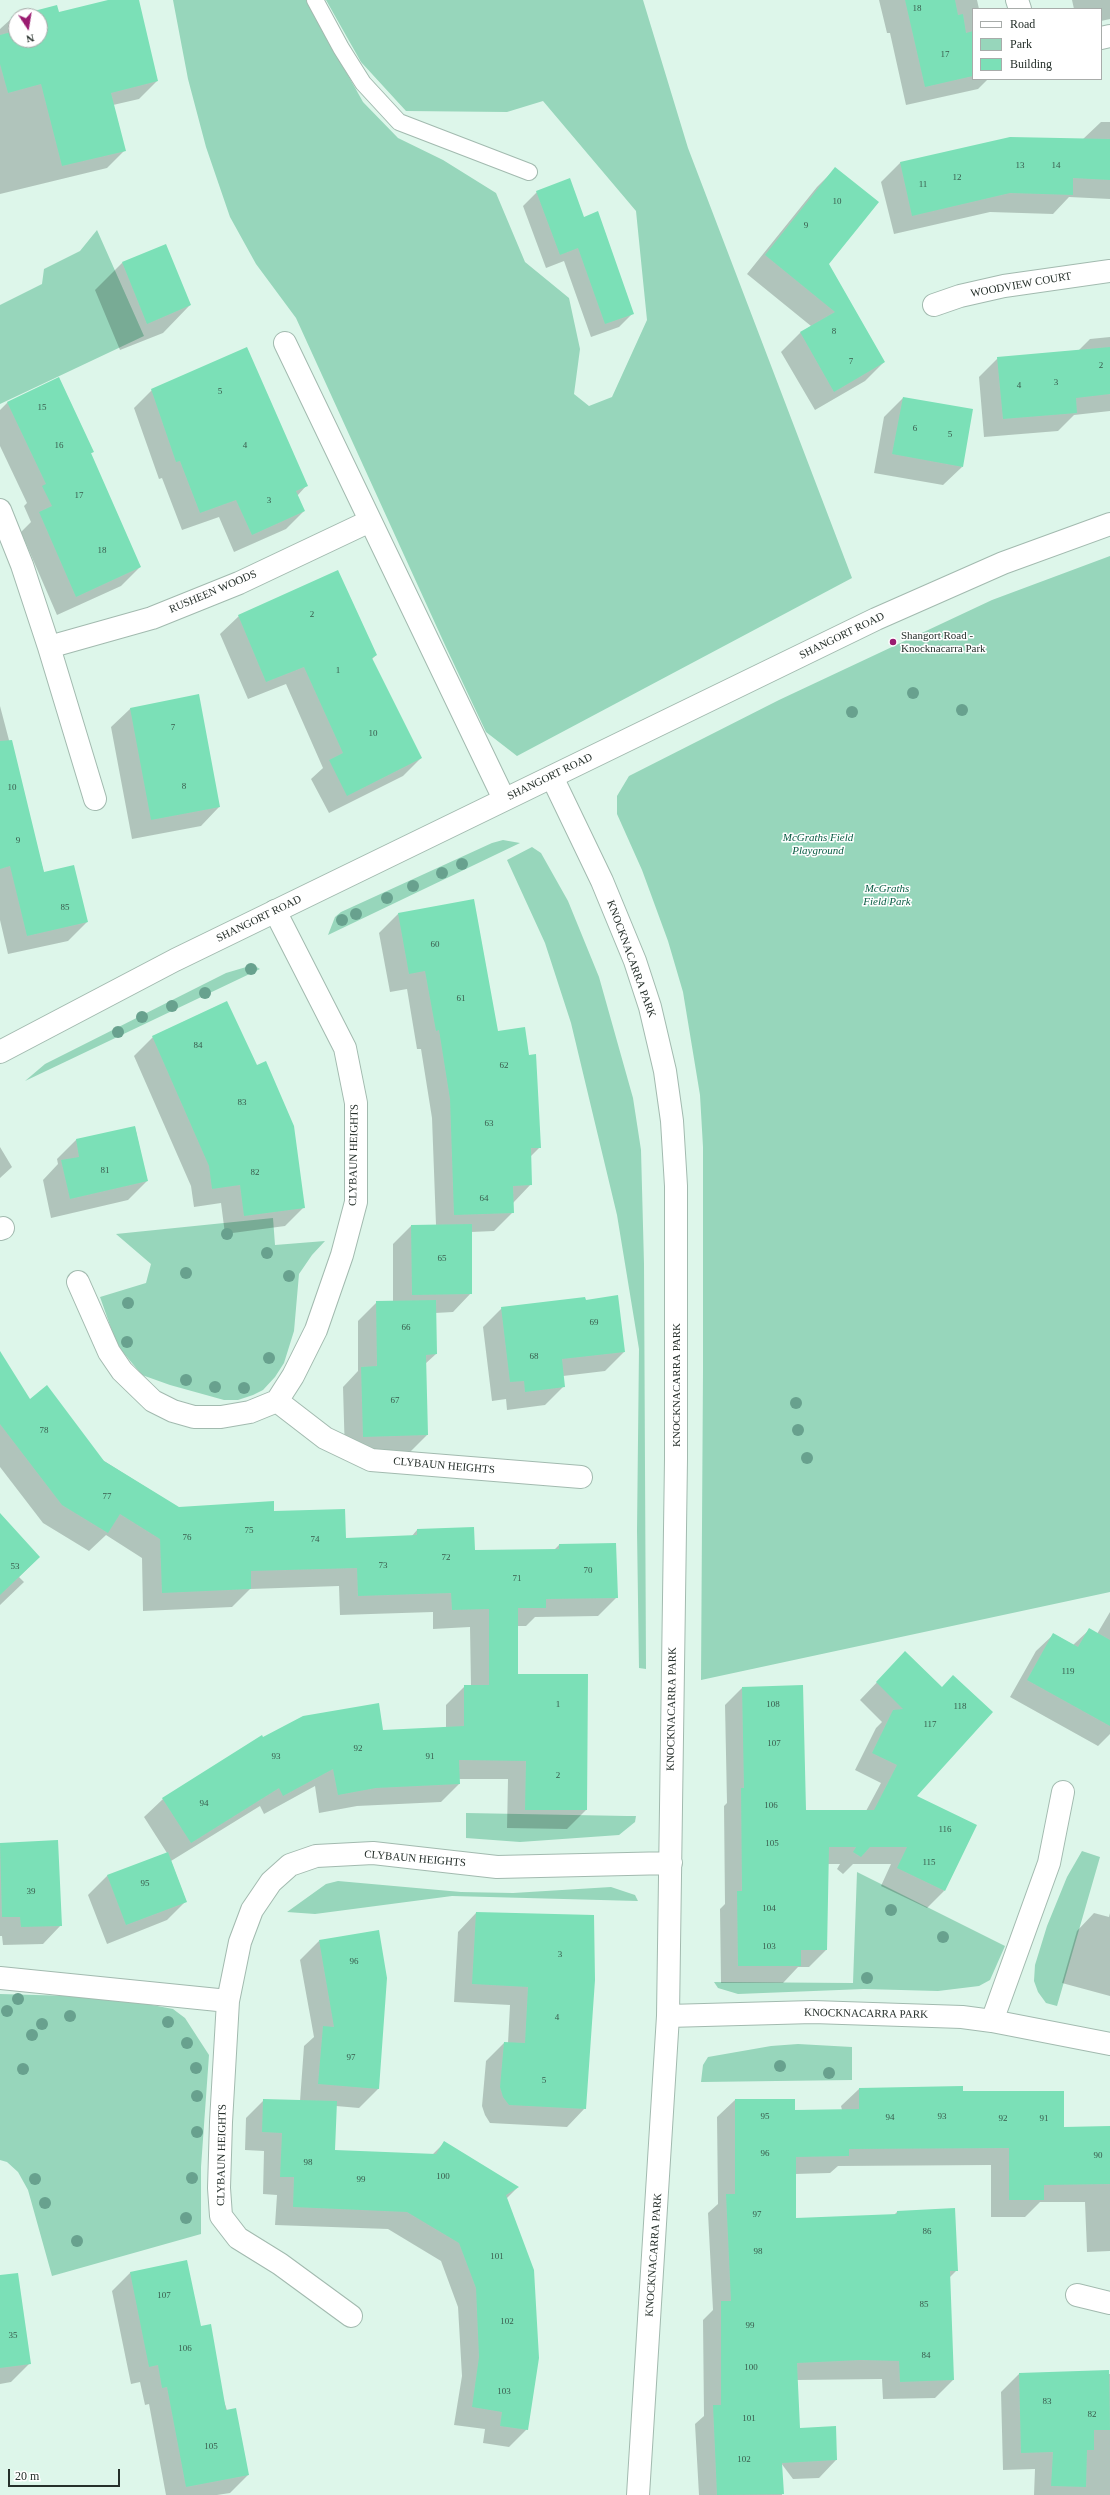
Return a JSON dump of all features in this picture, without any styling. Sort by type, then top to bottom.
[{"type":"street","name":"WOODVIEW COURT","points":[[934,305],[960,296],[1004,286],[1110,271]]},
{"type":"street","points":[[285,343],[504,800]]},
{"type":"street","points":[[0,510],[22,565],[49,646],[95,799]]},
{"type":"street","name":"RUSHEEN WOODS","points":[[49,646],[152,618],[238,583],[370,521]]},
{"type":"street","name":"SHANGORT ROAD","points":[[0,1052],[175,960],[876,619],[1003,563],[1110,524]]},
{"type":"street","name":"KNOCKNACARRA PARK","points":[[552,777],[602,881],[635,961],[659,1038],[672,1121],[677,1259],[668,2016],[638,2495]]},
{"type":"street","name":"CLYBAUN HEIGHTS","points":[[275,911],[345,1048],[352,1077],[356,1111],[356,1202],[342,1254],[316,1330],[294,1376],[277,1401],[325,1438],[372,1460],[581,1477]]},
{"type":"street","points":[[78,1282],[109,1352],[122,1371],[153,1401],[194,1417],[221,1417],[250,1412],[277,1401]]},
{"type":"street","points":[[992,2021],[1049,1863],[1063,1792]]},
{"type":"street","name":"CLYBAUN HEIGHTS","points":[[351,2316],[280,2264],[238,2238],[221,2216],[221,2137],[228,2001],[240,1942],[252,1910],[270,1882],[290,1865],[316,1856],[373,1853],[497,1867],[671,1863]]},
{"type":"street","points":[[0,1978],[228,2001]]},
{"type":"street","name":"KNOCKNACARRA PARK","points":[[668,2016],[813,2012],[917,2015],[992,2021],[1110,2044]]},
{"type":"street","points":[[1077,2295],[1110,2303]]},
{"type":"lane","points":[[315,0],[341,48],[363,83],[398,122],[529,172]]},
{"type":"green space","points":[[173,0],[306,0],[363,102],[398,138],[443,160],[496,193],[525,262],[569,298],[580,349],[574,394],[589,406],[612,397],[647,320],[636,211],[543,101],[507,112],[406,111],[361,62],[326,0],[643,0],[688,148],[852,578],[517,756],[486,732],[296,318],[256,264],[230,217],[206,147],[188,79]]},
{"type":"green space","points":[[97,230],[144,336],[0,404],[0,305],[42,284],[44,269],[80,251]]},
{"type":"green space","name":"McGraths Field Park","points":[[1110,556],[1110,1592],[701,1680],[703,1147],[700,1095],[683,992],[668,941],[642,870],[617,814],[617,796],[629,776],[779,700],[992,600]]},
{"type":"green space","points":[[503,840],[520,843],[328,935],[335,917],[341,912],[492,843]]},
{"type":"green space","points":[[532,847],[541,853],[568,901],[599,977],[633,1098],[641,1150],[644,1264],[646,1669],[639,1668],[637,1531],[639,1349],[617,1215],[571,1023],[545,943],[507,860]]},
{"type":"green space","points":[[253,965],[260,969],[25,1081],[45,1064],[226,973]]},
{"type":"green space","points":[[273,1218],[275,1245],[325,1241],[312,1255],[299,1274],[294,1331],[284,1363],[275,1377],[263,1390],[253,1395],[238,1400],[224,1400],[170,1385],[142,1375],[117,1345],[100,1297],[146,1283],[151,1264],[116,1234]]},
{"type":"green space","points":[[466,1813],[636,1816],[635,1822],[619,1835],[520,1842],[466,1838]]},
{"type":"green space","points":[[1082,1851],[1100,1857],[1057,2006],[1046,2003],[1038,1992],[1034,1981],[1035,1965],[1047,1926],[1067,1877]]},
{"type":"green space","points":[[857,1872],[1005,1946],[990,1980],[979,1986],[938,1991],[864,1989],[738,1994],[718,1988],[714,1982],[853,1983]]},
{"type":"green space","points":[[338,1881],[461,1892],[513,1893],[611,1887],[635,1895],[638,1901],[452,1896],[315,1914],[287,1912],[326,1884]]},
{"type":"green space","points":[[0,1994],[71,1996],[136,2002],[173,2009],[185,2018],[209,2055],[201,2167],[201,2234],[52,2276],[28,2190],[18,2172],[7,2162],[0,2160]]},
{"type":"green space","points":[[798,2044],[852,2047],[852,2080],[701,2082],[703,2065],[708,2057],[771,2046]]},
{"type":"building","points":[[108,0],[139,0],[158,81],[111,93],[126,151],[62,166],[41,84],[8,93],[0,64],[0,35],[8,33],[8,48],[48,48],[48,8],[46,8],[57,5],[59,12]]},
{"type":"building","points":[[905,0],[955,0],[958,15],[963,14],[966,33],[972,31],[972,76],[925,87]]},
{"type":"building","points":[[1010,137],[1110,139],[1110,180],[1073,178],[1073,195],[1010,193],[912,216],[900,162]]},
{"type":"building","points":[[835,167],[879,202],[829,264],[885,362],[834,392],[800,332],[835,312],[765,255]]},
{"type":"building","points":[[570,178],[584,217],[598,211],[634,314],[605,324],[578,248],[560,255],[536,191]]},
{"type":"building","points":[[166,244],[191,305],[147,324],[122,262]]},
{"type":"building","points":[[247,347],[308,486],[296,491],[305,511],[252,535],[236,500],[200,513],[180,461],[176,462],[151,389]]},
{"type":"building","points":[[1110,347],[1110,394],[1076,398],[1077,413],[1003,419],[997,357]]},
{"type":"building","points":[[59,377],[94,452],[91,453],[141,567],[76,597],[39,512],[52,506],[42,486],[46,484],[7,402]]},
{"type":"building","points":[[903,397],[973,409],[963,467],[892,454]]},
{"type":"building","points":[[338,570],[377,655],[372,658],[422,758],[347,796],[329,760],[343,753],[304,667],[266,682],[238,615]]},
{"type":"building","points":[[199,694],[220,807],[151,820],[130,708]]},
{"type":"building","points":[[12,740],[44,872],[74,865],[88,922],[27,936],[10,866],[0,869],[0,741]]},
{"type":"building","points":[[474,899],[498,1031],[525,1027],[529,1055],[536,1054],[541,1148],[531,1148],[532,1185],[513,1186],[514,1213],[454,1215],[450,1099],[439,1030],[436,1031],[425,971],[409,974],[398,913]]},
{"type":"building","points":[[227,1001],[257,1065],[266,1061],[294,1126],[305,1208],[244,1216],[240,1185],[212,1189],[209,1166],[152,1036]]},
{"type":"building","points":[[135,1126],[148,1181],[70,1199],[61,1160],[79,1157],[76,1139]]},
{"type":"building","points":[[472,1224],[472,1294],[412,1295],[411,1225]]},
{"type":"building","points":[[618,1295],[625,1352],[562,1359],[565,1387],[525,1392],[524,1381],[510,1382],[501,1307],[585,1297],[586,1300]]},
{"type":"building","points":[[436,1300],[437,1354],[426,1355],[428,1435],[363,1437],[361,1367],[377,1366],[376,1301]]},
{"type":"building","points":[[0,1351],[30,1399],[47,1385],[104,1461],[179,1507],[274,1501],[274,1511],[345,1509],[346,1538],[417,1535],[417,1529],[474,1527],[475,1550],[559,1549],[559,1544],[616,1543],[618,1598],[546,1599],[546,1608],[518,1608],[518,1674],[588,1674],[587,1810],[525,1810],[526,1761],[459,1760],[460,1784],[376,1788],[338,1795],[333,1769],[283,1796],[279,1788],[191,1843],[162,1798],[262,1735],[263,1737],[303,1716],[379,1703],[383,1730],[464,1726],[464,1685],[489,1685],[489,1609],[452,1610],[451,1593],[358,1596],[357,1568],[251,1571],[251,1589],[162,1593],[160,1539],[120,1514],[108,1533],[62,1505],[0,1424]]},
{"type":"building","points":[[0,1513],[40,1557],[0,1595]]},
{"type":"building","points":[[1089,1628],[1110,1640],[1110,1726],[1027,1680],[1053,1633],[1078,1647]]},
{"type":"building","points":[[905,1651],[942,1687],[953,1675],[993,1712],[917,1796],[977,1825],[945,1891],[897,1868],[907,1847],[870,1847],[861,1857],[853,1852],[856,1847],[829,1847],[827,1950],[801,1950],[801,1966],[738,1966],[737,1891],[742,1891],[741,1788],[744,1788],[742,1687],[803,1685],[806,1810],[874,1810],[897,1765],[872,1753],[893,1710],[903,1709],[876,1682]]},
{"type":"building","points":[[58,1840],[62,1926],[21,1927],[20,1917],[2,1917],[0,1843]]},
{"type":"building","points":[[168,1852],[187,1902],[126,1925],[107,1875]]},
{"type":"building","points":[[476,1912],[594,1915],[595,1980],[586,2109],[509,2105],[503,2097],[500,2087],[504,2042],[525,2043],[528,1987],[472,1984]]},
{"type":"building","points":[[379,1930],[387,1978],[379,2089],[318,2084],[323,2026],[334,2027],[319,1940]]},
{"type":"building","points":[[963,2086],[963,2091],[1064,2091],[1064,2127],[1110,2126],[1110,2184],[1044,2185],[1044,2200],[1009,2200],[1009,2148],[849,2149],[849,2156],[796,2157],[796,2218],[897,2214],[897,2211],[955,2208],[958,2271],[950,2271],[954,2380],[900,2382],[899,2361],[861,2360],[797,2363],[800,2428],[836,2426],[837,2460],[782,2463],[784,2494],[717,2495],[713,2405],[721,2405],[721,2301],[731,2301],[726,2194],[735,2194],[735,2099],[795,2099],[795,2110],[859,2109],[859,2088]]},
{"type":"building","points":[[263,2099],[337,2101],[335,2150],[436,2154],[444,2141],[519,2187],[506,2195],[534,2270],[539,2358],[528,2430],[500,2426],[502,2412],[472,2407],[479,2357],[476,2288],[459,2243],[407,2212],[293,2207],[294,2177],[280,2177],[282,2133],[262,2132]]},
{"type":"building","points":[[187,2260],[201,2326],[211,2324],[226,2410],[236,2408],[249,2475],[186,2487],[167,2387],[162,2388],[158,2365],[149,2367],[130,2272]]},
{"type":"building","points":[[18,2273],[31,2364],[0,2368],[0,2275]]},
{"type":"building","points":[[1109,2370],[1110,2430],[1094,2430],[1094,2450],[1087,2450],[1086,2487],[1051,2486],[1053,2452],[1021,2453],[1019,2373]]},
{"type":"place","name":"Shangort Road - Knocknacarra Park","points":[[893,642]]},
{"type":"park label","name":"McGraths Field Playground","points":[[818,844]]}]
